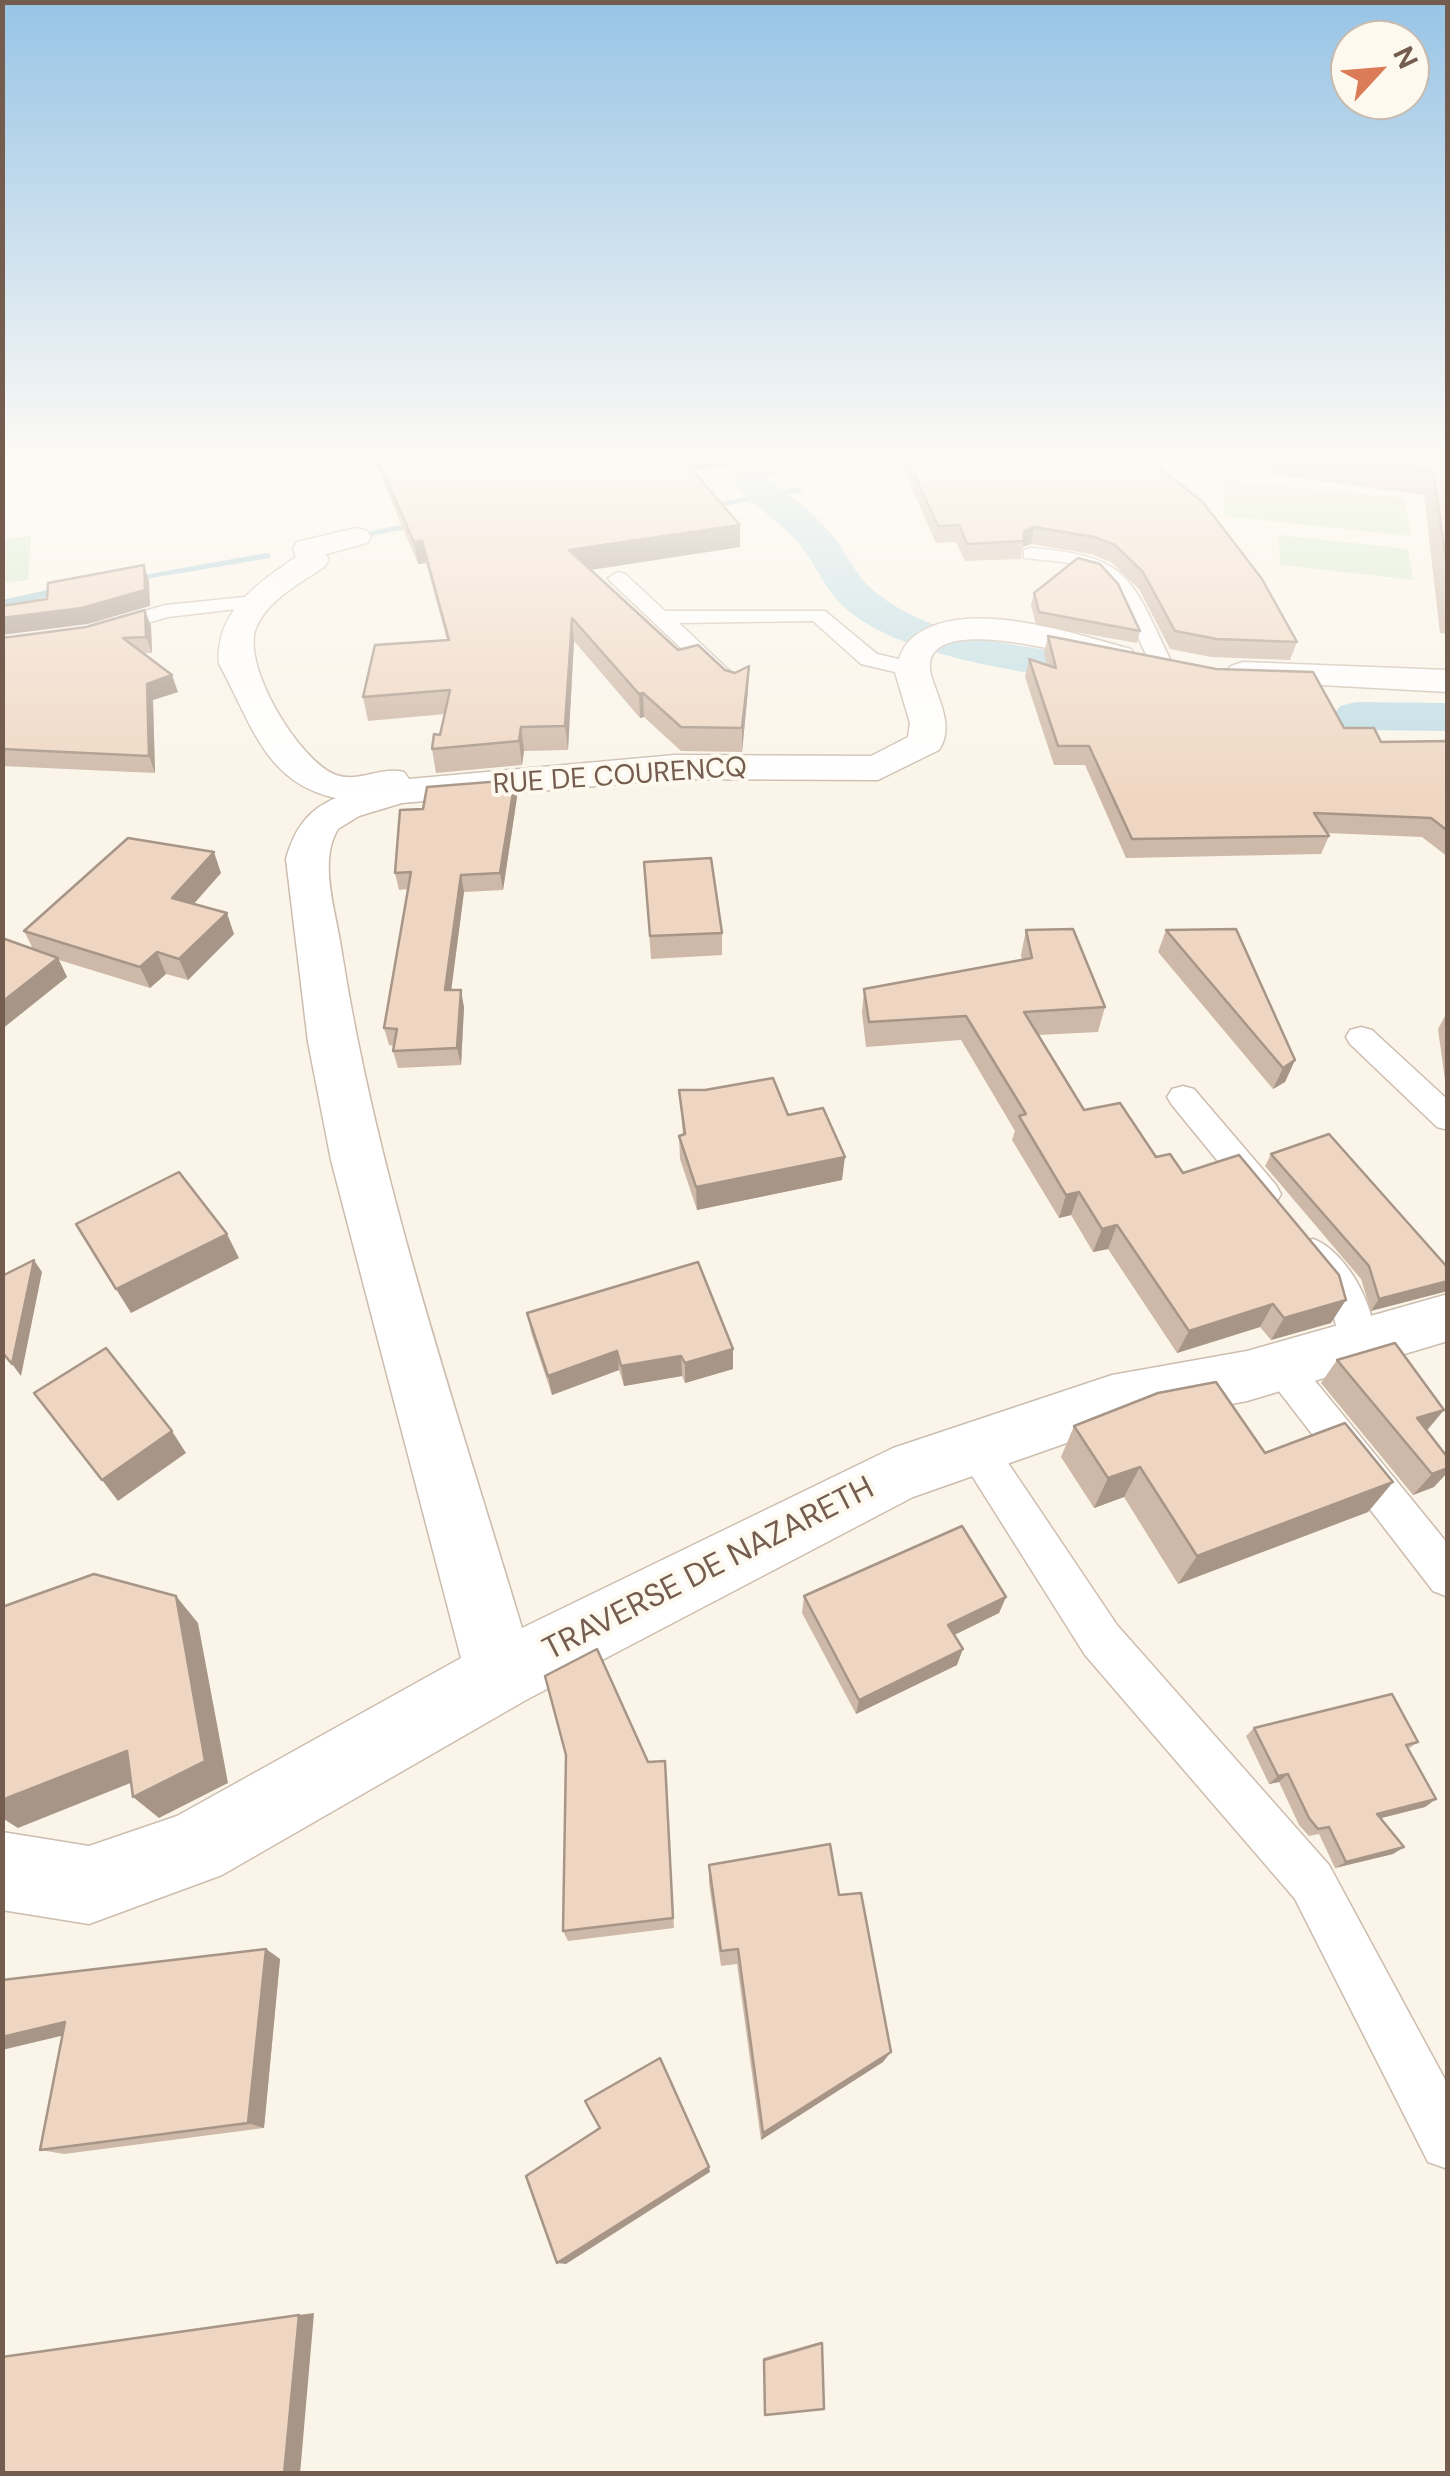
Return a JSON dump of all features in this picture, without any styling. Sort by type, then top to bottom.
[{"type":"street","points":[[296,572],[243,615],[232,645],[236,664],[293,765],[310,780],[344,788],[410,780],[436,788]]},
{"type":"street","points":[[929,649],[1006,630],[1189,668],[1448,681]]},
{"type":"street","name":"RUE DE COURENCQ","points":[[501,1675],[358,1160],[334,1050],[306,859],[312,838],[324,821],[345,808],[398,792],[675,767],[878,768],[926,742],[929,649]]},
{"type":"street","name":"TRAVERSE DE NAZARETH","points":[[2,1871],[89,1884],[195,1848],[501,1675],[893,1476],[1112,1400],[1281,1366],[1448,1317]]},
{"type":"lane","points":[[1114,572],[1189,668]]},
{"type":"lane","points":[[618,578],[736,686]]},
{"type":"lane","points":[[76,636],[166,611],[255,602]]},
{"type":"lane","points":[[660,616],[818,615],[869,658],[929,649]]},
{"type":"lane","points":[[1361,1036],[1448,1118]]},
{"type":"lane","points":[[1183,1097],[1345,1291],[1357,1344]]},
{"type":"lane","points":[[1281,1366],[1448,1578]]},
{"type":"lane","points":[[976,1448],[1102,1640],[1312,1882],[1448,2142]]},
{"type":"green space","points":[[3,572],[29,572],[28,580],[3,583]]},
{"type":"green space","points":[[1338,572],[1412,572],[1413,580]]},
{"type":"building","points":[[109,572],[144,572],[145,590],[82,608],[2,618],[2,606],[47,599],[48,583]]},
{"type":"building","points":[[430,572],[592,572],[678,650],[698,645],[725,670],[735,673],[749,666],[742,728],[681,727],[643,693],[639,694],[572,618],[565,726],[521,727],[519,741],[432,749],[434,734],[440,735],[450,690],[363,697],[375,645],[449,640]]},
{"type":"building","points":[[1061,572],[1107,572],[1118,584],[1140,631],[1039,612],[1034,593]]},
{"type":"building","points":[[1143,572],[1256,572],[1297,642],[1217,639],[1175,631]]},
{"type":"building","points":[[145,610],[146,637],[123,638],[172,675],[147,684],[149,756],[2,749],[2,638],[86,627]]},
{"type":"building","points":[[1048,636],[1216,669],[1313,672],[1344,728],[1374,728],[1381,742],[1448,741],[1448,831],[1431,818],[1314,813],[1329,836],[1132,839],[1089,746],[1058,746],[1029,659],[1056,668]]},
{"type":"building","points":[[515,780],[500,873],[461,875],[445,990],[461,990],[457,1048],[393,1051],[397,1029],[384,1028],[411,872],[395,873],[400,810],[423,809],[427,787]]},
{"type":"building","points":[[128,838],[214,852],[172,898],[227,913],[179,959],[157,952],[140,967],[24,931]]},
{"type":"building","points":[[711,858],[722,933],[650,936],[644,862]]},
{"type":"building","points":[[1073,929],[1105,1007],[1024,1012],[1084,1110],[1120,1103],[1156,1157],[1170,1154],[1183,1173],[1239,1155],[1339,1275],[1346,1300],[1284,1318],[1273,1304],[1189,1331],[1117,1225],[1102,1229],[1079,1192],[1066,1195],[1019,1116],[1026,1114],[966,1016],[869,1022],[864,989],[1032,958],[1026,930]]},
{"type":"building","points":[[1236,929],[1295,1060],[1283,1068],[1166,930]]},
{"type":"building","points":[[2,938],[58,958],[2,1002]]},
{"type":"building","points":[[773,1078],[788,1115],[823,1108],[845,1157],[696,1187],[679,1136],[685,1134],[679,1090],[705,1090]]},
{"type":"building","points":[[1329,1134],[1448,1268],[1448,1281],[1379,1299],[1369,1266],[1271,1154]]},
{"type":"building","points":[[179,1172],[227,1234],[116,1289],[76,1224]]},
{"type":"building","points":[[34,1260],[12,1364],[2,1352],[2,1276]]},
{"type":"building","points":[[698,1262],[733,1349],[685,1363],[681,1356],[621,1366],[617,1351],[548,1376],[527,1313]]},
{"type":"building","points":[[1395,1343],[1444,1410],[1417,1418],[1448,1458],[1448,1468],[1432,1474],[1337,1360]]},
{"type":"building","points":[[106,1348],[172,1431],[102,1480],[34,1393]]},
{"type":"building","points":[[1216,1382],[1265,1453],[1345,1423],[1393,1482],[1197,1556],[1140,1467],[1108,1478],[1074,1426],[1158,1393]]},
{"type":"building","points":[[962,1526],[1006,1597],[948,1625],[963,1649],[859,1700],[804,1596]]},
{"type":"building","points":[[94,1574],[176,1596],[205,1761],[133,1797],[127,1751],[2,1800],[2,1607]]},
{"type":"building","points":[[597,1649],[648,1762],[665,1761],[673,1918],[563,1931],[566,1755],[545,1676]]},
{"type":"building","points":[[1392,1694],[1418,1742],[1406,1745],[1436,1799],[1377,1814],[1404,1847],[1346,1862],[1329,1827],[1318,1829],[1309,1818],[1288,1774],[1278,1776],[1254,1728]]},
{"type":"building","points":[[830,1844],[839,1895],[861,1893],[891,2052],[763,2133],[738,1949],[721,1951],[709,1865]]},
{"type":"building","points":[[266,1949],[248,2123],[40,2150],[65,2022],[2,2037],[2,1980]]},
{"type":"building","points":[[660,2058],[709,2167],[557,2263],[526,2176],[600,2128],[585,2101]]},
{"type":"building","points":[[299,2315],[284,2474],[2,2474],[2,2357]]},
{"type":"building","points":[[822,2343],[824,2409],[765,2415],[764,2360]]},
{"type":"waterway","points":[[122,580],[173,572]]},
{"type":"waterway","points":[[838,572],[859,599],[883,616],[914,630],[990,651],[1135,677]]},
{"type":"waterway","points":[[2,604],[74,588]]},
{"type":"waterway","points":[[1356,716],[1448,717]]}]
